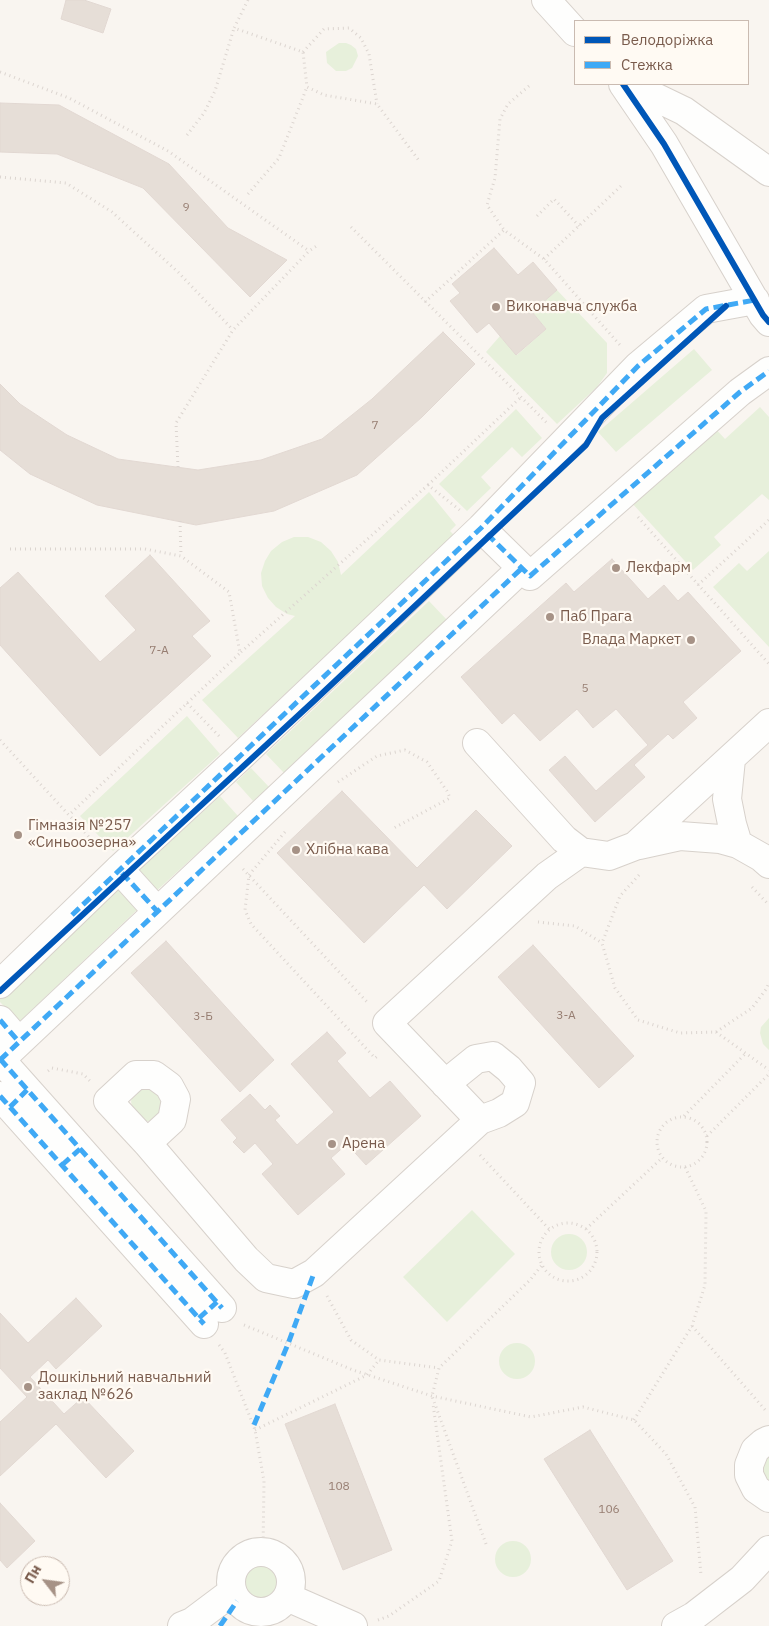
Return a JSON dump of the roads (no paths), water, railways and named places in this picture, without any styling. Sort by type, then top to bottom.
[{"type":"street","points":[[546,0],[574,31]]},
{"type":"street","points":[[624,85],[664,144],[769,322]]},
{"type":"street","points":[[630,85],[684,111],[769,172]]},
{"type":"street","points":[[0,984],[119,869],[240,758],[481,528],[638,366],[706,309],[755,300]]},
{"type":"street","points":[[481,528],[530,576],[740,392],[769,371]]},
{"type":"street","points":[[7,1054],[521,569]]},
{"type":"street","points":[[640,857],[731,759],[769,724]]},
{"type":"street","points":[[477,742],[564,838],[581,852],[609,856],[640,857],[680,836],[720,839],[738,844],[761,857],[769,864]]},
{"type":"street","points":[[731,759],[727,799],[738,844]]},
{"type":"street","points":[[471,1128],[445,1084],[395,1032],[547,876],[581,852]]},
{"type":"street","points":[[119,869],[158,911]]},
{"type":"street","points":[[0,1020],[7,1054],[12,1098],[71,1157],[211,1313]]},
{"type":"street","points":[[147,1143],[172,1120],[176,1099],[169,1086],[154,1075],[136,1076],[108,1101],[147,1143],[246,1259],[266,1278],[294,1284],[314,1274],[471,1128],[515,1103],[521,1083],[509,1069],[493,1056],[476,1058],[445,1084]]},
{"type":"street","points":[[769,1440],[755,1450],[749,1464],[749,1475],[756,1489],[769,1498]]},
{"type":"street","points":[[676,1626],[694,1616],[742,1579],[769,1550]]},
{"type":"street","points":[[263,1551],[273,1554],[288,1567],[291,1582],[287,1597],[281,1605],[273,1610],[263,1612],[244,1608],[232,1592],[230,1582],[232,1572],[244,1556],[253,1552],[263,1551]]},
{"type":"street","points":[[182,1626],[192,1622],[232,1592]]},
{"type":"street","points":[[287,1597],[363,1624]]},
{"type":"place","name":"Виконавча служба","points":[[496,307]]},
{"type":"place","name":"Лекфарм","points":[[616,568]]},
{"type":"place","name":"Паб Прага","points":[[550,617]]},
{"type":"place","name":"Влада Маркет","points":[[691,640]]},
{"type":"place","name":"Гімназія №257 «Синьоозерна»","points":[[18,835]]},
{"type":"place","name":"Хлібна кава","points":[[296,850]]},
{"type":"place","name":"Арена","points":[[332,1144]]},
{"type":"place","name":"Дошкільний навчальний заклад №626","points":[[28,1387]]}]
